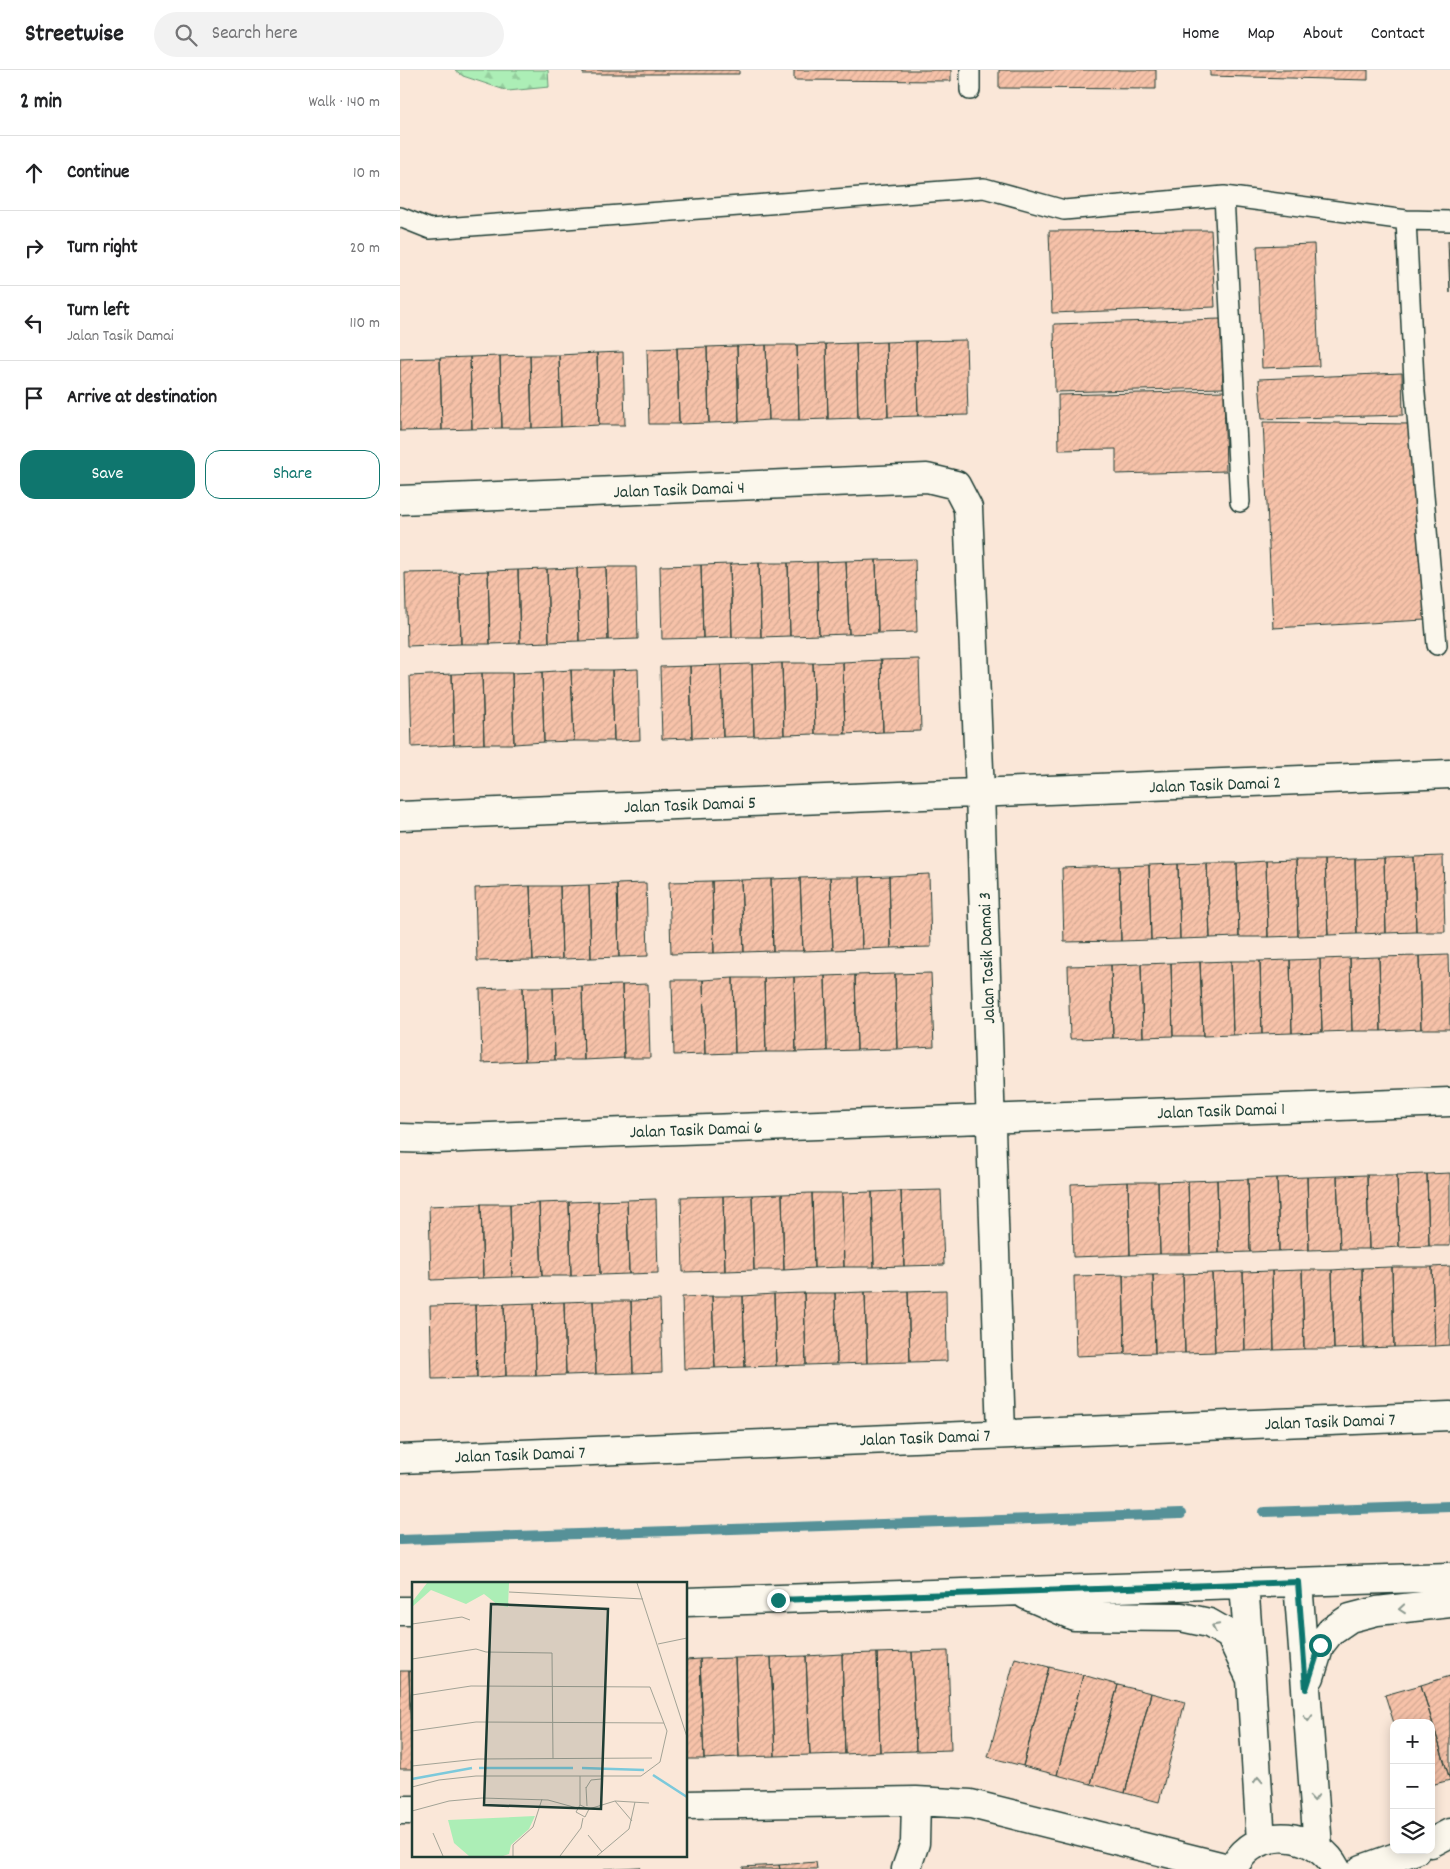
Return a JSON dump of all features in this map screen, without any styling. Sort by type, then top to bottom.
[{"type":"street","name":"Jalan Tasik Damai 4","points":[[400,500],[926,478],[956,485]]},
{"type":"street","name":"Jalan Tasik Damai 3","points":[[956,485],[968,508],[992,1119],[1001,1434]]},
{"type":"street","name":"Jalan Tasik Damai 2","points":[[980,793],[1450,774]]},
{"type":"street","name":"Jalan Tasik Damai 5","points":[[400,816],[980,793]]},
{"type":"street","name":"Jalan Tasik Damai 1","points":[[992,1119],[1450,1102]]},
{"type":"street","name":"Jalan Tasik Damai 6","points":[[400,1138],[436,1139],[992,1119]]},
{"type":"street","name":"Jalan Tasik Damai 7","points":[[400,1459],[1450,1416]]},
{"type":"street","points":[[688,1602],[1450,1577]]},
{"type":"street","points":[[1298,1582],[1318,1847]]},
{"type":"street","points":[[1244,1584],[1261,1842]]},
{"type":"street","points":[[1021,1592],[1074,1616],[1180,1617],[1209,1624],[1230,1635],[1251,1679]]},
{"type":"street","points":[[1306,1689],[1320,1645],[1331,1631],[1350,1618],[1378,1611],[1450,1603]]},
{"type":"street","points":[[688,1805],[916,1801],[971,1804],[1232,1869],[1244,1853],[1261,1842],[1281,1837],[1300,1839],[1318,1847],[1331,1860],[1336,1869]]},
{"type":"street","points":[[906,1869],[915,1843],[916,1801]]},
{"type":"street","points":[[1435,1841],[1450,1833]]},
{"type":"street","points":[[1362,1869],[1405,1854]]},
{"type":"lane","points":[[970,70],[970,90]]},
{"type":"lane","points":[[400,217],[430,228],[984,188],[1064,210],[1224,196],[1406,220],[1450,221]]},
{"type":"lane","points":[[1224,196],[1240,502]]},
{"type":"lane","points":[[1406,220],[1414,381],[1437,645]]},
{"type":"green space","points":[[455,70],[548,70],[549,87],[508,91],[463,76]]},
{"type":"building","points":[[583,70],[739,70],[739,74],[583,74]]},
{"type":"building","points":[[794,70],[951,70],[951,81],[794,80]]},
{"type":"building","points":[[999,70],[1156,70],[1156,89],[999,88]]},
{"type":"building","points":[[1210,70],[1368,70],[1368,80],[1210,76]]},
{"type":"building","points":[[1211,230],[1215,307],[1052,313],[1049,231]]},
{"type":"building","points":[[1448,241],[1450,241],[1450,293]]},
{"type":"building","points":[[1314,244],[1319,366],[1262,368],[1257,246]]},
{"type":"building","points":[[1221,319],[1223,388],[1055,392],[1054,324]]},
{"type":"building","points":[[966,340],[968,415],[918,416],[916,341]]},
{"type":"building","points":[[916,341],[918,416],[888,417],[886,342]]},
{"type":"building","points":[[886,342],[888,417],[858,418],[856,343]]},
{"type":"building","points":[[856,343],[858,418],[828,419],[826,344]]},
{"type":"building","points":[[826,344],[828,419],[799,420],[797,345]]},
{"type":"building","points":[[766,345],[797,345],[799,420],[769,420]]},
{"type":"building","points":[[766,345],[769,420],[739,422],[737,346]]},
{"type":"building","points":[[737,346],[739,422],[709,423],[707,347]]},
{"type":"building","points":[[707,347],[709,423],[679,424],[677,348]]},
{"type":"building","points":[[677,348],[679,424],[649,424],[647,349]]},
{"type":"building","points":[[623,352],[625,425],[599,425],[597,353]]},
{"type":"building","points":[[597,353],[599,425],[561,427],[559,355]]},
{"type":"building","points":[[530,355],[559,355],[561,427],[532,428]]},
{"type":"building","points":[[530,355],[532,428],[502,428],[500,356]]},
{"type":"building","points":[[500,356],[502,428],[472,429],[470,357]]},
{"type":"building","points":[[470,357],[472,429],[442,430],[440,358]]},
{"type":"building","points":[[440,358],[442,430],[400,431],[400,359]]},
{"type":"building","points":[[1402,373],[1403,415],[1262,419],[1259,379]]},
{"type":"building","points":[[1224,391],[1226,471],[1116,474],[1116,449],[1059,450],[1058,395]]},
{"type":"building","points":[[1263,422],[1410,424],[1425,620],[1273,628]]},
{"type":"building","points":[[915,559],[917,632],[878,633],[876,560]]},
{"type":"building","points":[[876,560],[878,633],[849,634],[846,561]]},
{"type":"building","points":[[846,561],[849,634],[819,635],[817,562]]},
{"type":"building","points":[[817,562],[819,635],[790,636],[788,563]]},
{"type":"building","points":[[759,563],[788,563],[790,636],[761,637]]},
{"type":"building","points":[[759,563],[761,637],[732,637],[730,564]]},
{"type":"building","points":[[730,564],[732,637],[703,638],[701,565]]},
{"type":"building","points":[[701,565],[703,638],[662,639],[660,566]]},
{"type":"building","points":[[606,567],[636,567],[638,639],[608,640]]},
{"type":"building","points":[[606,567],[608,640],[579,641],[577,568]]},
{"type":"building","points":[[577,568],[579,641],[549,642],[547,569]]},
{"type":"building","points":[[547,569],[549,642],[520,643],[518,570]]},
{"type":"building","points":[[518,570],[520,643],[490,644],[488,571]]},
{"type":"building","points":[[488,571],[490,644],[461,644],[459,572]]},
{"type":"building","points":[[459,572],[461,644],[407,646],[405,573]]},
{"type":"building","points":[[919,659],[921,731],[883,732],[881,660]]},
{"type":"building","points":[[881,660],[883,732],[845,734],[843,662]]},
{"type":"building","points":[[843,662],[845,734],[815,734],[813,663]]},
{"type":"building","points":[[782,663],[813,663],[815,734],[784,735]]},
{"type":"building","points":[[782,663],[784,735],[754,736],[752,664]]},
{"type":"building","points":[[752,664],[754,736],[723,737],[721,665]]},
{"type":"building","points":[[721,665],[723,737],[692,738],[690,666]]},
{"type":"building","points":[[690,666],[692,738],[662,739],[660,667]]},
{"type":"building","points":[[638,669],[640,740],[614,741],[612,670]]},
{"type":"building","points":[[571,670],[612,670],[614,741],[574,741]]},
{"type":"building","points":[[571,670],[574,741],[544,742],[542,672]]},
{"type":"building","points":[[542,672],[544,742],[514,744],[512,673]]},
{"type":"building","points":[[482,673],[512,673],[514,744],[484,744]]},
{"type":"building","points":[[482,673],[484,744],[454,745],[452,674]]},
{"type":"building","points":[[452,674],[454,745],[412,747],[410,676]]},
{"type":"building","points":[[1443,856],[1445,932],[1416,932],[1414,857]]},
{"type":"building","points":[[1414,857],[1416,932],[1386,933],[1384,858]]},
{"type":"building","points":[[1384,858],[1386,933],[1357,934],[1355,859]]},
{"type":"building","points":[[1355,859],[1357,934],[1328,935],[1325,860]]},
{"type":"building","points":[[1296,860],[1325,860],[1328,935],[1298,936]]},
{"type":"building","points":[[1296,860],[1298,936],[1268,937],[1266,861]]},
{"type":"building","points":[[1266,861],[1268,937],[1239,937],[1237,863]]},
{"type":"building","points":[[1207,863],[1237,863],[1239,937],[1210,938]]},
{"type":"building","points":[[1207,863],[1210,938],[1180,939],[1178,864]]},
{"type":"building","points":[[1178,864],[1180,939],[1151,940],[1149,865]]},
{"type":"building","points":[[1149,865],[1151,940],[1121,941],[1119,866]]},
{"type":"building","points":[[1119,866],[1121,941],[1064,942],[1062,868]]},
{"type":"building","points":[[929,874],[931,947],[891,948],[889,876]]},
{"type":"building","points":[[889,876],[891,948],[862,949],[860,877]]},
{"type":"building","points":[[830,877],[860,877],[862,949],[833,950]]},
{"type":"building","points":[[830,877],[833,950],[803,951],[800,878]]},
{"type":"building","points":[[800,878],[803,951],[773,951],[771,879]]},
{"type":"building","points":[[771,879],[773,951],[744,952],[741,880]]},
{"type":"building","points":[[741,880],[744,952],[714,953],[712,881]]},
{"type":"building","points":[[712,881],[714,953],[671,954],[669,882]]},
{"type":"building","points":[[646,883],[648,956],[619,957],[617,884]]},
{"type":"building","points":[[617,884],[619,957],[591,958],[589,885]]},
{"type":"building","points":[[589,885],[591,958],[562,959],[560,886]]},
{"type":"building","points":[[530,886],[533,960],[477,961],[475,888]]},
{"type":"building","points":[[530,886],[560,886],[562,959],[533,960]]},
{"type":"building","points":[[1448,955],[1450,1029],[1421,1029],[1419,956]]},
{"type":"building","points":[[1419,956],[1421,1029],[1381,1031],[1379,957]]},
{"type":"building","points":[[1379,957],[1381,1031],[1352,1031],[1350,958]]},
{"type":"building","points":[[1350,958],[1352,1031],[1322,1032],[1320,959]]},
{"type":"building","points":[[1320,959],[1322,1032],[1292,1033],[1290,960]]},
{"type":"building","points":[[1290,960],[1292,1033],[1262,1034],[1260,961]]},
{"type":"building","points":[[1231,961],[1260,961],[1262,1034],[1233,1035]]},
{"type":"building","points":[[1231,961],[1233,1035],[1203,1036],[1200,962]]},
{"type":"building","points":[[1200,962],[1203,1036],[1173,1036],[1171,963]]},
{"type":"building","points":[[1171,963],[1173,1036],[1143,1037],[1141,964]]},
{"type":"building","points":[[1141,964],[1143,1037],[1113,1038],[1111,965]]},
{"type":"building","points":[[1111,965],[1113,1038],[1070,1039],[1068,966]]},
{"type":"building","points":[[931,973],[934,1047],[897,1049],[895,974]]},
{"type":"building","points":[[895,974],[897,1049],[857,1050],[855,975]]},
{"type":"building","points":[[855,975],[857,1050],[827,1051],[825,976]]},
{"type":"building","points":[[825,976],[827,1051],[796,1052],[794,977]]},
{"type":"building","points":[[794,977],[796,1052],[766,1052],[764,978]]},
{"type":"building","points":[[733,978],[764,978],[766,1052],[735,1053]]},
{"type":"building","points":[[733,978],[735,1053],[705,1054],[703,980]]},
{"type":"building","points":[[672,980],[703,980],[705,1054],[674,1055]]},
{"type":"building","points":[[648,984],[650,1058],[624,1058],[622,985]]},
{"type":"building","points":[[622,985],[624,1058],[584,1060],[582,986]]},
{"type":"building","points":[[582,986],[584,1060],[555,1060],[553,987]]},
{"type":"building","points":[[523,987],[525,1061],[482,1063],[480,989]]},
{"type":"building","points":[[523,987],[553,987],[555,1060],[525,1061]]},
{"type":"building","points":[[1450,1173],[1450,1246],[1429,1246],[1427,1174]]},
{"type":"building","points":[[1427,1174],[1429,1246],[1399,1247],[1397,1175]]},
{"type":"building","points":[[1367,1175],[1369,1249],[1340,1249],[1337,1176]]},
{"type":"building","points":[[1367,1175],[1397,1175],[1399,1247],[1369,1249]]},
{"type":"building","points":[[1337,1176],[1340,1249],[1309,1250],[1307,1177]]},
{"type":"building","points":[[1307,1177],[1309,1250],[1279,1251],[1277,1178]]},
{"type":"building","points":[[1277,1178],[1279,1251],[1250,1252],[1248,1179]]},
{"type":"building","points":[[1248,1179],[1250,1252],[1219,1253],[1217,1180]]},
{"type":"building","points":[[1217,1180],[1219,1253],[1190,1254],[1188,1181]]},
{"type":"building","points":[[1188,1181],[1190,1254],[1160,1254],[1158,1182]]},
{"type":"building","points":[[1128,1182],[1130,1255],[1073,1257],[1071,1184]]},
{"type":"building","points":[[1128,1182],[1158,1182],[1160,1254],[1130,1255]]},
{"type":"building","points":[[941,1190],[944,1265],[904,1266],[901,1191]]},
{"type":"building","points":[[901,1191],[904,1266],[874,1267],[872,1192]]},
{"type":"building","points":[[872,1192],[874,1267],[844,1267],[842,1193]]},
{"type":"building","points":[[812,1193],[842,1193],[844,1267],[814,1268]]},
{"type":"building","points":[[812,1193],[814,1268],[784,1270],[782,1194]]},
{"type":"building","points":[[782,1194],[784,1270],[754,1270],[752,1195]]},
{"type":"building","points":[[752,1195],[754,1270],[725,1271],[723,1196]]},
{"type":"building","points":[[723,1196],[725,1271],[683,1272],[681,1197]]},
{"type":"building","points":[[656,1199],[658,1273],[629,1274],[627,1200]]},
{"type":"building","points":[[627,1200],[629,1274],[600,1275],[598,1201]]},
{"type":"building","points":[[598,1201],[600,1275],[571,1276],[569,1202]]},
{"type":"building","points":[[569,1202],[571,1276],[542,1276],[539,1203]]},
{"type":"building","points":[[539,1203],[542,1276],[512,1277],[510,1204]]},
{"type":"building","points":[[481,1204],[483,1278],[431,1280],[429,1206]]},
{"type":"building","points":[[481,1204],[510,1204],[512,1277],[483,1278]]},
{"type":"building","points":[[1450,1266],[1450,1345],[1435,1346],[1432,1267]]},
{"type":"building","points":[[1392,1267],[1432,1267],[1435,1346],[1394,1347]]},
{"type":"building","points":[[1392,1267],[1394,1347],[1364,1348],[1362,1268]]},
{"type":"building","points":[[1362,1268],[1364,1348],[1334,1349],[1332,1270]]},
{"type":"building","points":[[1302,1270],[1332,1270],[1334,1349],[1304,1349]]},
{"type":"building","points":[[1302,1270],[1304,1349],[1274,1350],[1272,1271]]},
{"type":"building","points":[[1272,1271],[1274,1350],[1245,1351],[1243,1272]]},
{"type":"building","points":[[1243,1272],[1245,1351],[1215,1352],[1212,1273]]},
{"type":"building","points":[[1212,1273],[1215,1352],[1185,1353],[1183,1274]]},
{"type":"building","points":[[1183,1274],[1185,1353],[1155,1353],[1153,1275]]},
{"type":"building","points":[[1123,1275],[1125,1354],[1076,1356],[1074,1276]]},
{"type":"building","points":[[1123,1275],[1153,1275],[1155,1353],[1125,1354]]},
{"type":"building","points":[[946,1290],[947,1361],[910,1362],[908,1291]]},
{"type":"building","points":[[908,1291],[910,1362],[867,1363],[865,1292]]},
{"type":"building","points":[[865,1292],[867,1363],[837,1364],[835,1293]]},
{"type":"building","points":[[804,1293],[835,1293],[837,1364],[806,1365]]},
{"type":"building","points":[[804,1293],[806,1365],[776,1366],[774,1294]]},
{"type":"building","points":[[774,1294],[776,1366],[745,1367],[743,1296]]},
{"type":"building","points":[[712,1296],[715,1368],[684,1369],[682,1297]]},
{"type":"building","points":[[712,1296],[743,1296],[745,1367],[715,1368]]},
{"type":"building","points":[[660,1300],[662,1372],[633,1373],[631,1301]]},
{"type":"building","points":[[593,1301],[631,1301],[633,1373],[596,1374]]},
{"type":"building","points":[[593,1301],[596,1374],[566,1375],[564,1302]]},
{"type":"building","points":[[564,1302],[566,1375],[536,1376],[534,1303]]},
{"type":"building","points":[[534,1303],[536,1376],[506,1376],[504,1304]]},
{"type":"building","points":[[504,1304],[506,1376],[477,1378],[475,1305]]},
{"type":"building","points":[[475,1305],[477,1378],[432,1379],[430,1306]]},
{"type":"building","points":[[948,1651],[951,1750],[916,1751],[912,1652]]},
{"type":"building","points":[[912,1652],[916,1751],[880,1752],[877,1653]]},
{"type":"building","points":[[877,1653],[880,1752],[845,1754],[842,1654]]},
{"type":"building","points":[[842,1654],[845,1754],[810,1755],[806,1656]]},
{"type":"building","points":[[806,1656],[810,1755],[775,1756],[771,1657]]},
{"type":"building","points":[[771,1657],[775,1756],[739,1757],[735,1658]]},
{"type":"building","points":[[735,1658],[739,1757],[704,1759],[700,1659]]},
{"type":"building","points":[[1015,1658],[1049,1667],[1023,1766],[988,1757]]},
{"type":"building","points":[[700,1659],[704,1759],[688,1759],[688,1660]]},
{"type":"building","points":[[1049,1667],[1083,1675],[1057,1775],[1023,1766]]},
{"type":"building","points":[[400,1671],[409,1671],[412,1769],[400,1769]]},
{"type":"building","points":[[409,1671],[412,1671],[412,1769]]},
{"type":"building","points":[[1083,1675],[1118,1685],[1091,1784],[1057,1775]]},
{"type":"building","points":[[1450,1676],[1450,1780],[1435,1731],[1435,1719],[1431,1719],[1421,1685]]},
{"type":"building","points":[[1118,1685],[1151,1693],[1125,1793],[1091,1784]]},
{"type":"building","points":[[1421,1685],[1431,1719],[1393,1719],[1385,1695]]},
{"type":"building","points":[[1151,1693],[1185,1702],[1159,1802],[1125,1793]]},
{"type":"building","points":[[1435,1731],[1450,1780],[1435,1784]]},
{"type":"building","points":[[816,1862],[817,1869],[780,1869],[779,1865]]},
{"type":"building","points":[[779,1865],[780,1869],[743,1869],[743,1867]]},
{"type":"building","points":[[639,1867],[640,1869],[603,1869]]},
{"type":"waterway","points":[[1264,1512],[1450,1506]]},
{"type":"waterway","points":[[400,1540],[1181,1514]]},
{"type":"route","points":[[778,1600],[1298,1582],[1306,1689],[1320,1645]]}]
